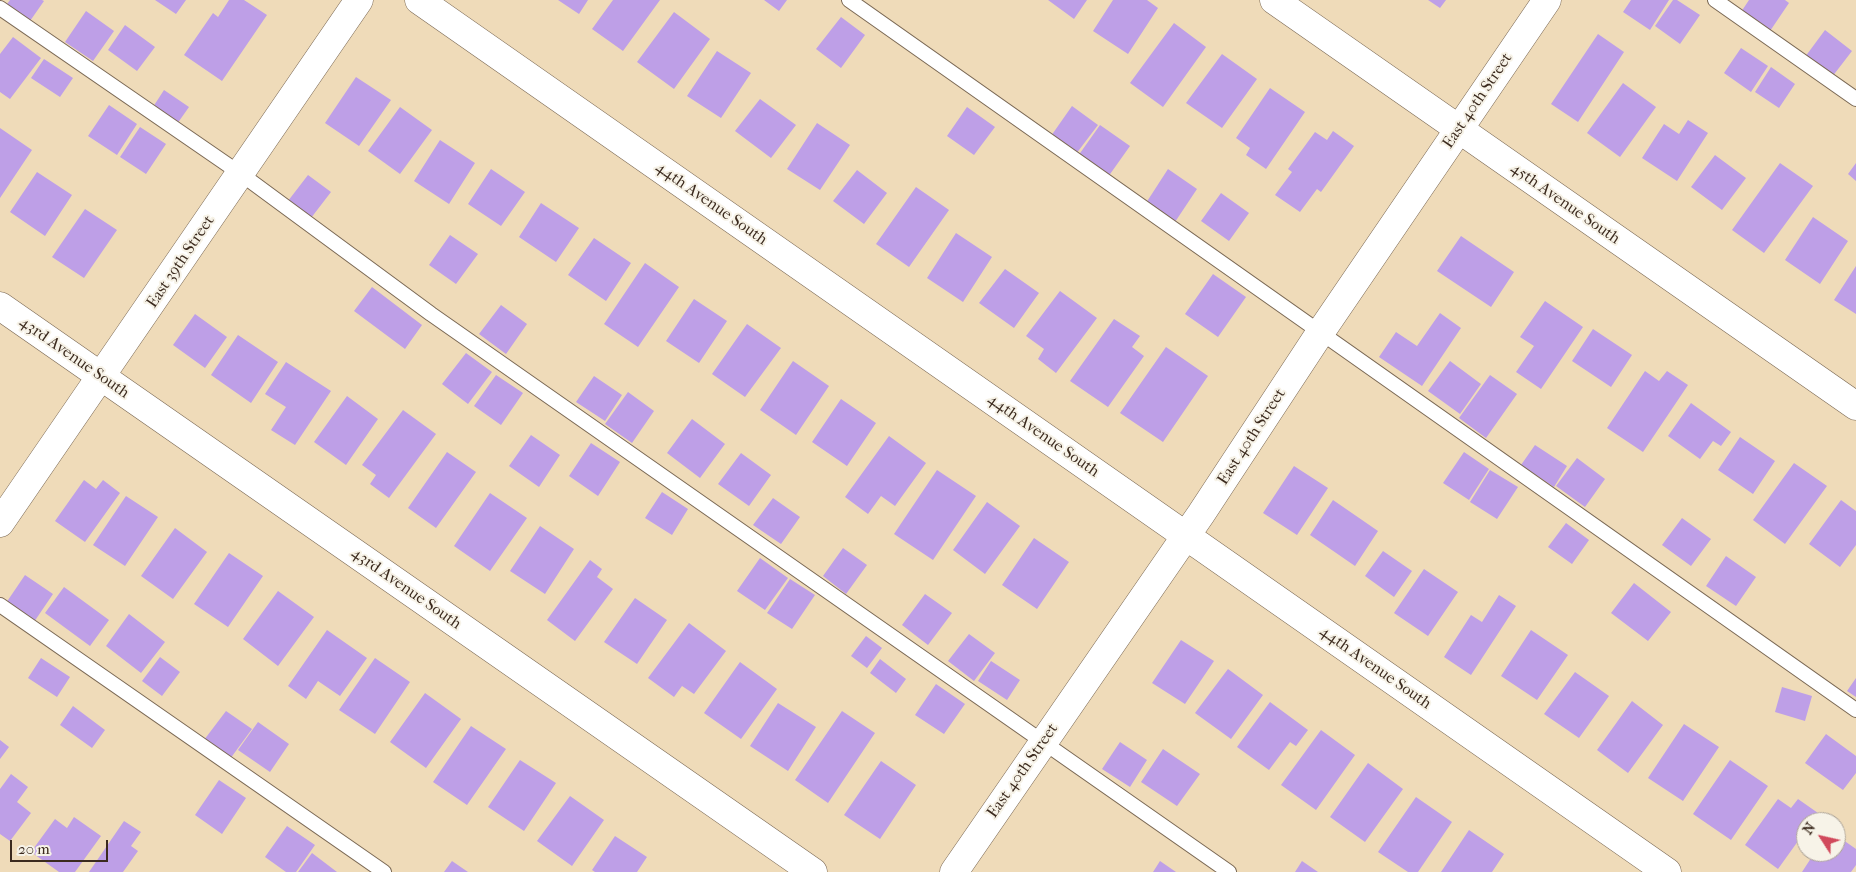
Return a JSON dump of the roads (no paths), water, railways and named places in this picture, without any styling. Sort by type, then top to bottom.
[{"type":"street","name":"East 39th Street","points":[[0,523],[359,0]]},
{"type":"street","name":"44th Avenue South","points":[[419,0],[1667,872]]},
{"type":"street","name":"45th Avenue South","points":[[1274,0],[1856,406]]},
{"type":"street","name":"East 40th Street","points":[[954,872],[1185,535],[1547,0]]},
{"type":"street","name":"43rd Avenue South","points":[[0,306],[813,872]]},
{"type":"lane","points":[[849,0],[1856,710]]},
{"type":"lane","points":[[1715,0],[1856,99]]},
{"type":"lane","points":[[0,8],[241,174],[431,314],[1229,872]]},
{"type":"lane","points":[[0,605],[384,872]]}]
